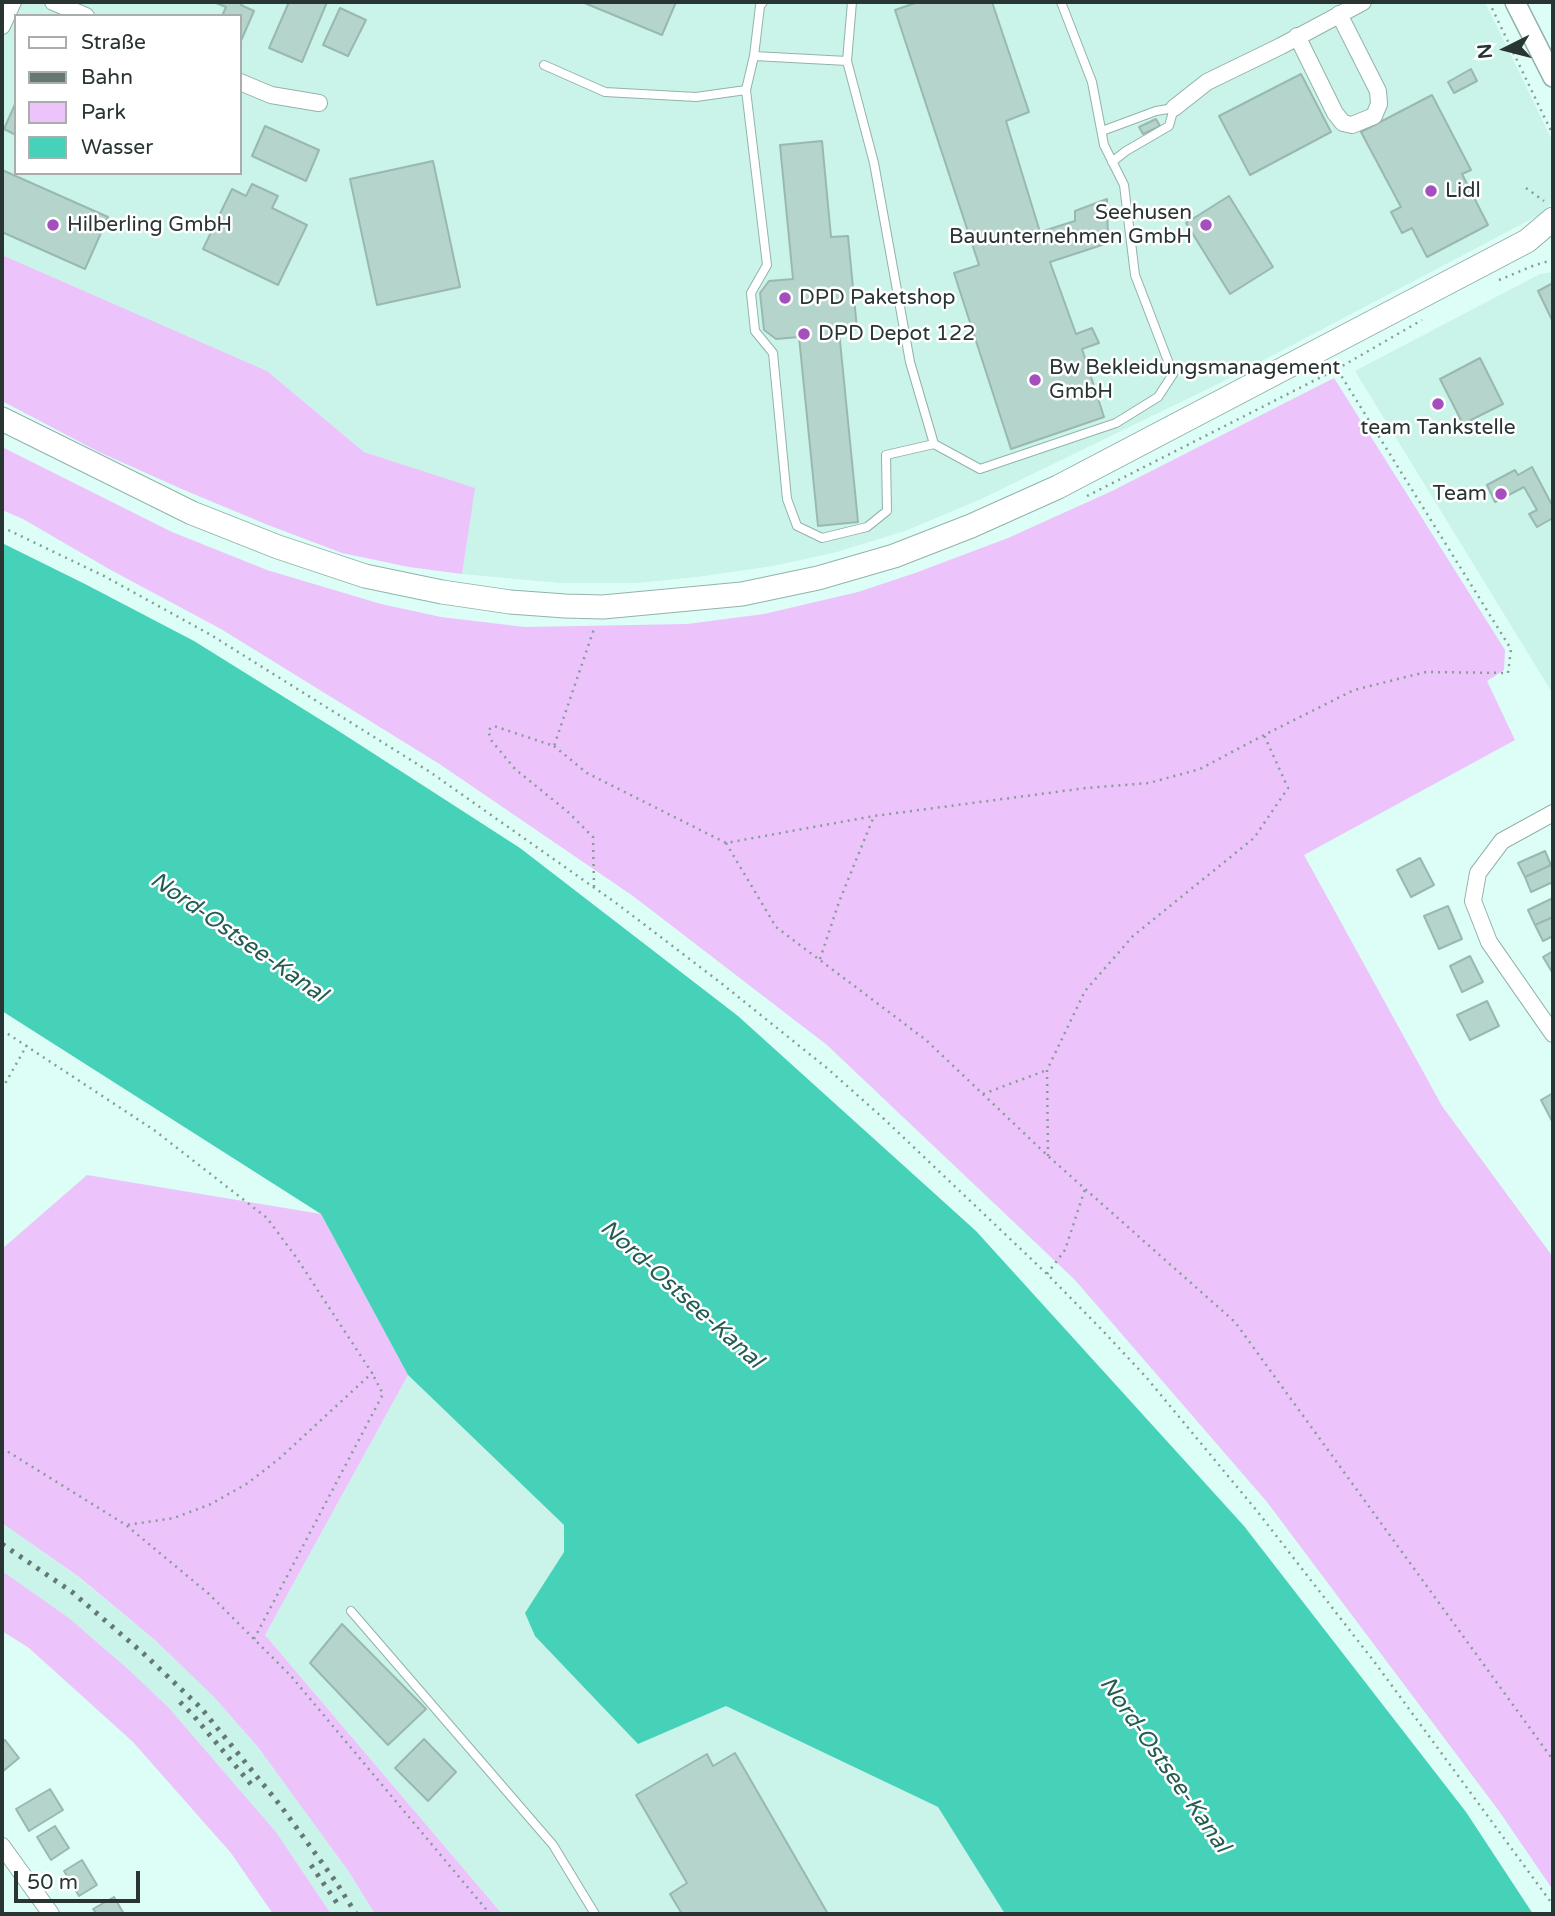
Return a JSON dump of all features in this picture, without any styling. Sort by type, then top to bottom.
[{"type":"main road","points":[[1527,241],[1553,219]]},
{"type":"main road","points":[[2,419],[192,513],[278,547],[365,576],[442,592],[510,602],[603,607],[742,594],[818,578],[894,556],[1058,488],[1527,241],[1553,233]]},
{"type":"street","points":[[2,26],[13,2]]},
{"type":"street","points":[[54,2],[81,14]]},
{"type":"street","points":[[1174,108],[1207,82],[1363,2]]},
{"type":"street","points":[[1515,2],[1553,77]]},
{"type":"street","points":[[1297,36],[1335,113],[1343,123],[1352,125],[1374,116],[1379,104],[1378,91],[1339,14]]},
{"type":"street","points":[[242,83],[271,95],[319,103]]},
{"type":"street","points":[[1553,813],[1502,841],[1478,873],[1473,901],[1489,942],[1553,1034]]},
{"type":"street","points":[[2,1846],[51,1914]]},
{"type":"lane","points":[[763,2],[760,6],[754,56],[746,90],[767,265],[751,293],[755,331],[773,353],[787,499],[797,526],[822,537],[867,527],[887,511],[886,455],[934,444],[981,469],[1115,422],[1158,397],[1172,374],[1135,275],[1124,185],[1104,145],[1093,82],[1061,2]]},
{"type":"lane","points":[[852,2],[847,61],[874,163],[910,362],[934,444]]},
{"type":"lane","points":[[754,56],[847,61]]},
{"type":"lane","points":[[544,65],[605,92],[696,97],[746,90]]},
{"type":"lane","points":[[1102,131],[1156,111],[1174,108],[1169,126],[1112,162]]},
{"type":"lane","points":[[351,1611],[553,1844],[595,1914]]},
{"type":"path","points":[[1489,2],[1553,135]]},
{"type":"path","points":[[1526,188],[1553,206]]},
{"type":"path","points":[[1494,282],[1553,260]]},
{"type":"path","points":[[1081,499],[1337,369],[1421,321]]},
{"type":"path","points":[[726,843],[874,816],[1086,788],[1149,783],[1200,769],[1354,690],[1426,672],[1508,673],[1511,649],[1337,369]]},
{"type":"path","points":[[2,527],[104,576],[211,635],[430,772],[616,903],[828,1069],[1047,1274],[1146,1377],[1257,1511],[1376,1664],[1553,1905]]},
{"type":"path","points":[[554,746],[603,607]]},
{"type":"path","points":[[594,889],[593,837],[568,812],[516,769],[491,740],[488,730],[494,726],[554,746],[587,773],[726,843],[776,927],[926,1040],[1048,1156],[1235,1322],[1553,1760]]},
{"type":"path","points":[[1048,1156],[1047,1070],[1085,991],[1133,936],[1254,838],[1288,788],[1264,735]]},
{"type":"path","points":[[820,959],[839,902],[874,816]]},
{"type":"path","points":[[2,1030],[154,1130],[267,1218],[296,1257],[383,1394],[254,1639]]},
{"type":"path","points":[[2,1089],[27,1045]]},
{"type":"path","points":[[983,1094],[1047,1070]]},
{"type":"path","points":[[1047,1274],[1065,1250],[1085,1189]]},
{"type":"path","points":[[125,1525],[174,1518],[211,1504],[248,1483],[280,1458],[372,1373]]},
{"type":"path","points":[[2,1447],[125,1525],[209,1594],[291,1676],[490,1914]]},
{"type":"shaded area","points":[[2,2],[1485,2],[1553,142],[1553,201],[1543,213],[1220,383],[979,500],[905,531],[837,552],[773,566],[636,583],[560,583],[462,574],[474,488],[364,452],[267,371],[2,255]]},
{"type":"shaded area","points":[[1553,272],[1553,694],[1355,371],[1540,274]]},
{"type":"shaded area","points":[[408,1375],[564,1525],[564,1552],[525,1614],[637,1743],[726,1706],[938,1807],[1005,1914],[502,1914],[265,1635]]},
{"type":"shaded area","points":[[2,1523],[78,1577],[155,1640],[214,1697],[258,1747],[349,1872],[375,1914],[331,1914],[276,1832],[168,1707],[69,1618],[2,1571]]},
{"type":"green space","points":[[2,255],[267,371],[364,452],[475,488],[462,574],[409,567],[342,553],[268,525],[99,452],[2,401]]},
{"type":"green space","points":[[1334,378],[1505,650],[1504,670],[1487,681],[1515,740],[1304,855],[1442,1106],[1553,1257],[1553,1890],[1499,1811],[1267,1502],[1075,1280],[827,1045],[633,896],[438,763],[221,629],[23,519],[2,510],[2,447],[172,532],[267,570],[381,604],[441,617],[525,627],[687,624],[764,614],[858,592],[1008,538],[1112,491]]},
{"type":"green space","points":[[87,1175],[321,1214],[408,1375],[265,1635],[502,1914],[375,1914],[349,1872],[258,1747],[214,1697],[155,1640],[79,1577],[2,1523],[2,1249]]},
{"type":"green space","points":[[2,1571],[69,1618],[168,1707],[276,1832],[331,1914],[273,1914],[231,1853],[133,1742],[29,1648],[2,1631]]},
{"type":"water","name":"Nord-Ostsee-Kanal","points":[[2,543],[194,641],[337,730],[520,848],[738,1016],[976,1231],[1244,1526],[1466,1812],[1533,1914],[1005,1914],[938,1807],[726,1706],[638,1744],[535,1636],[525,1613],[564,1552],[564,1525],[408,1375],[321,1214],[2,1011]]},
{"type":"building","points":[[214,2],[242,2],[241,5],[254,11],[242,38],[242,14],[223,14],[226,7]]},
{"type":"building","points":[[289,2],[327,2],[302,62],[269,48]]},
{"type":"building","points":[[582,2],[676,2],[662,35]]},
{"type":"building","points":[[918,2],[992,2],[1029,112],[1006,121],[1040,232],[1075,221],[1075,211],[1107,199],[1108,243],[1050,262],[1076,334],[1092,328],[1099,343],[1082,349],[1104,417],[1011,449],[954,273],[979,265],[895,10]]},
{"type":"building","points":[[340,8],[366,20],[348,56],[323,45]]},
{"type":"building","points":[[1471,69],[1477,81],[1454,93],[1448,82]]},
{"type":"building","points":[[1301,74],[1331,132],[1250,175],[1219,116]]},
{"type":"building","name":"Lidl","points":[[1432,95],[1471,170],[1462,174],[1488,225],[1427,257],[1412,228],[1402,233],[1391,212],[1401,207],[1361,132]]},
{"type":"building","points":[[14,106],[14,134],[4,129]]},
{"type":"building","points":[[1156,119],[1160,126],[1143,134],[1139,127]]},
{"type":"building","points":[[265,126],[319,150],[306,181],[252,156]]},
{"type":"building","name":"DPD Depot 122","points":[[822,141],[831,237],[848,236],[857,329],[839,331],[858,522],[818,526],[799,337],[776,339],[764,330],[760,293],[769,281],[793,279],[780,145]]},
{"type":"building","points":[[433,161],[460,287],[377,305],[350,179]]},
{"type":"building","name":"Hilberling GmbH","points":[[2,170],[108,217],[85,269],[2,232]]},
{"type":"building","points":[[252,184],[278,196],[272,208],[307,225],[278,285],[203,249],[232,189],[246,196]]},
{"type":"building","points":[[1229,196],[1273,267],[1230,294],[1186,223]]},
{"type":"building","points":[[1553,283],[1553,322],[1538,291]]},
{"type":"building","points":[[1480,358],[1503,404],[1463,424],[1440,379]]},
{"type":"building","name":"Team","points":[[1532,467],[1553,507],[1553,518],[1537,527],[1529,514],[1537,510],[1524,487],[1495,502],[1487,485],[1515,470],[1518,475]]},
{"type":"building","points":[[1545,851],[1551,865],[1525,877],[1518,863]]},
{"type":"building","points":[[1420,858],[1434,885],[1411,897],[1397,870]]},
{"type":"building","points":[[1551,865],[1553,882],[1531,892],[1525,877]]},
{"type":"building","points":[[1553,898],[1553,917],[1535,925],[1528,910]]},
{"type":"building","points":[[1448,906],[1462,939],[1439,949],[1424,916]]},
{"type":"building","points":[[1553,917],[1553,936],[1543,941],[1535,925]]},
{"type":"building","points":[[1553,951],[1553,971],[1552,972],[1543,957]]},
{"type":"building","points":[[1470,956],[1483,982],[1462,992],[1450,966]]},
{"type":"building","points":[[1487,1001],[1499,1026],[1470,1040],[1457,1015]]},
{"type":"building","points":[[1553,1093],[1553,1123],[1541,1100]]},
{"type":"building","points":[[342,1624],[426,1709],[388,1745],[310,1663]]},
{"type":"building","points":[[424,1739],[456,1772],[428,1801],[395,1768]]},
{"type":"building","points":[[5,1740],[19,1758],[2,1772],[2,1743]]},
{"type":"building","points":[[735,1753],[828,1914],[682,1914],[670,1894],[687,1883],[636,1795],[707,1754],[713,1766]]},
{"type":"building","points":[[50,1789],[63,1810],[29,1831],[16,1809]]},
{"type":"building","points":[[55,1826],[69,1848],[51,1860],[37,1837]]},
{"type":"building","points":[[82,1860],[97,1885],[79,1896],[64,1871]]},
{"type":"building","points":[[114,1897],[124,1914],[97,1914],[93,1909]]},
{"type":"railway","points":[[2,1544],[72,1592],[201,1708],[280,1805],[356,1914]]},
{"type":"railway","points":[[180,1702],[255,1789]]},
{"type":"railway","points":[[311,1865],[339,1906]]},
{"type":"place","name":"Lidl","points":[[1431,191]]},
{"type":"place","name":"Hilberling GmbH","points":[[53,225]]},
{"type":"place","name":"Seehusen Bauunternehmen GmbH","points":[[1206,225]]},
{"type":"place","name":"DPD Paketshop","points":[[785,298]]},
{"type":"place","name":"DPD Depot 122","points":[[804,334]]},
{"type":"place","name":"Bw Bekleidungsmanagement GmbH","points":[[1035,380]]},
{"type":"place","name":"team Tankstelle","points":[[1438,404]]},
{"type":"place","name":"Team","points":[[1501,494]]}]
